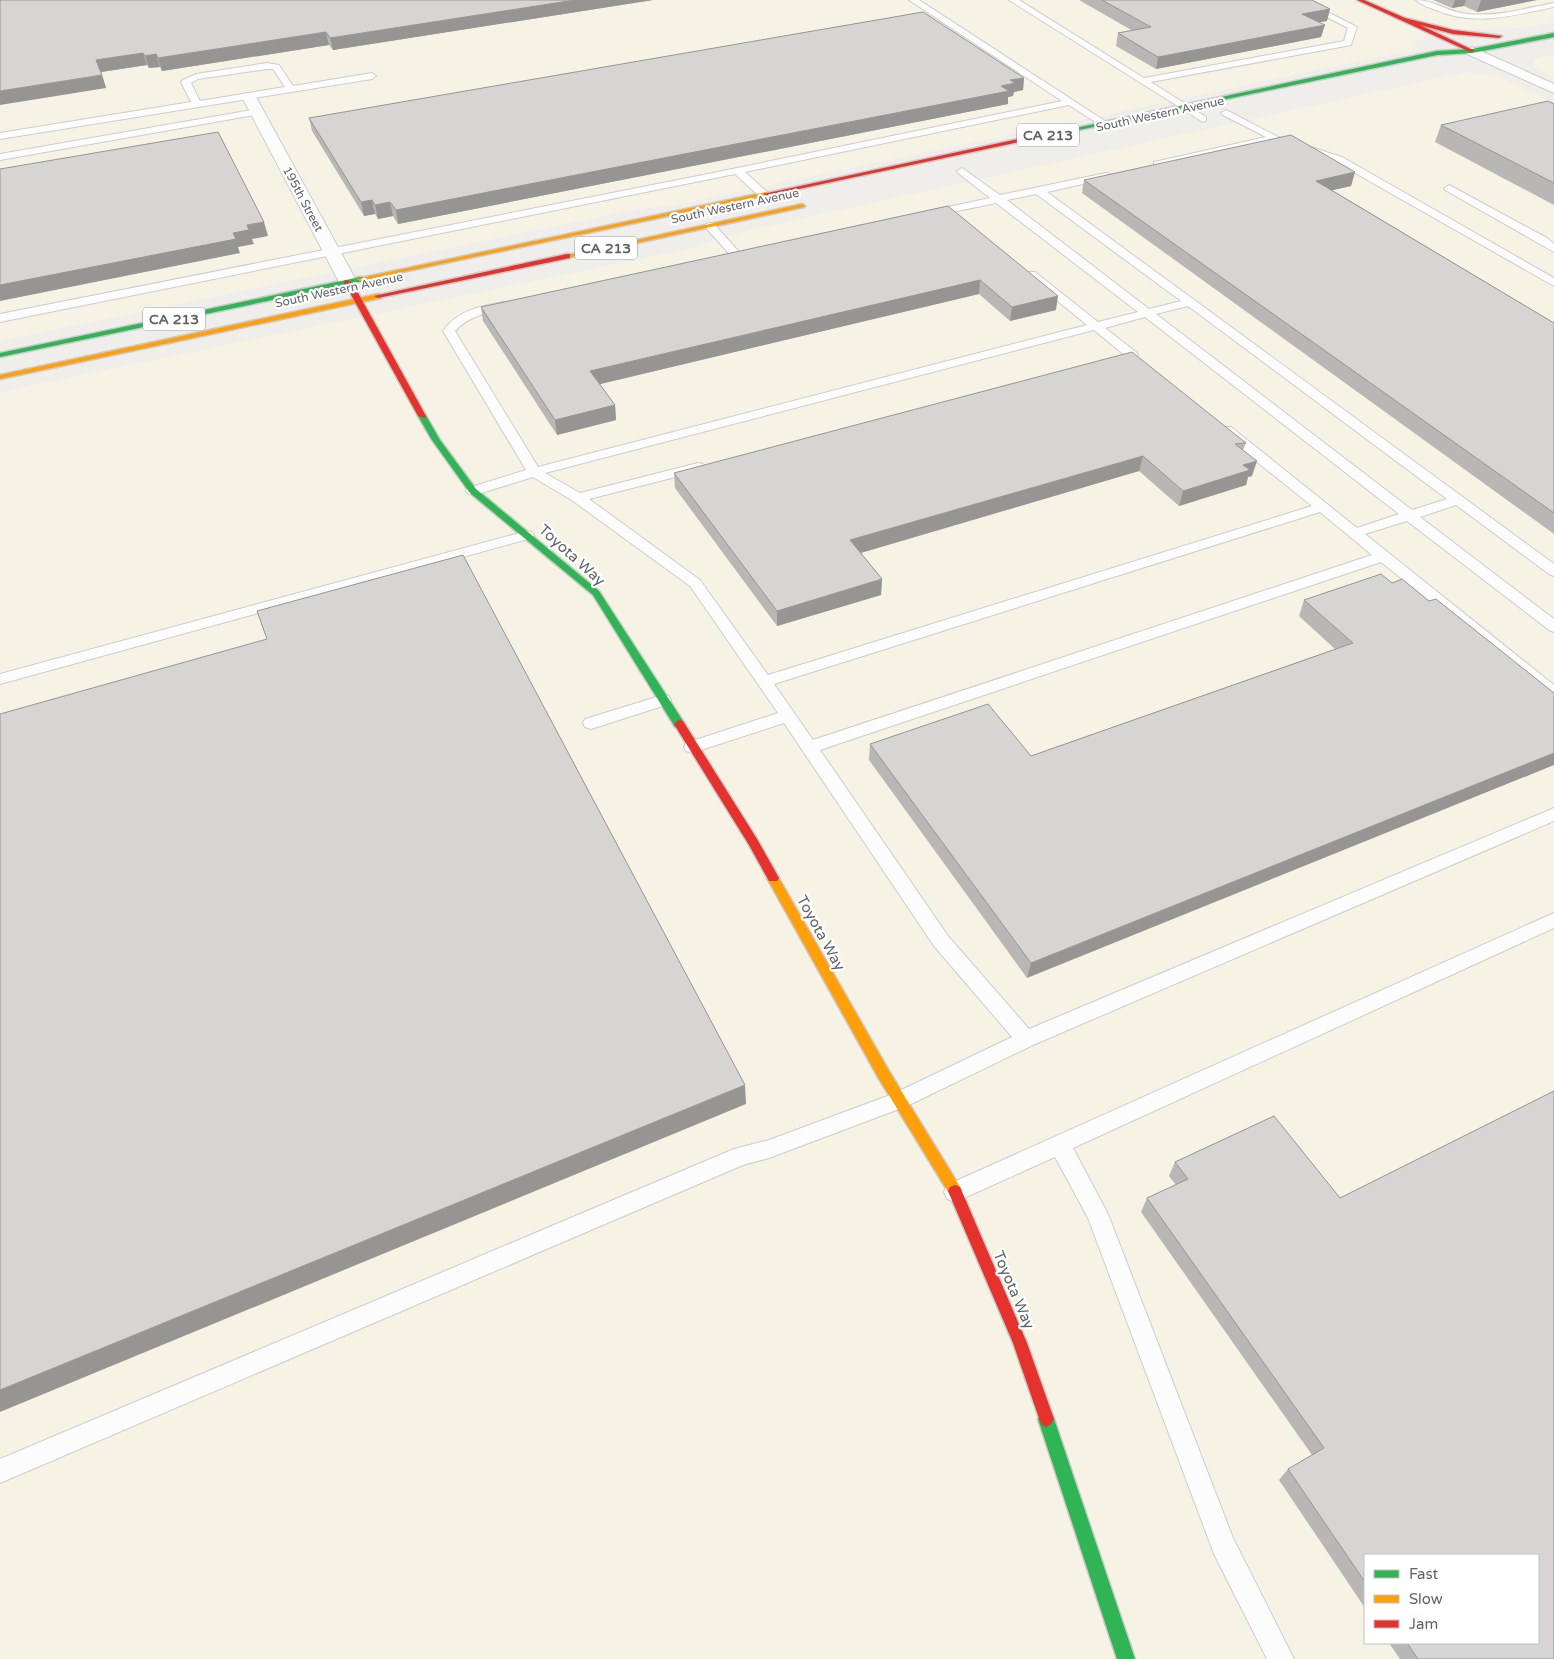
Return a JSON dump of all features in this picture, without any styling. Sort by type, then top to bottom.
[{"type":"main road","points":[[1360,0],[1472,51]]},
{"type":"main road","points":[[1405,20],[1453,32],[1535,39]]},
{"type":"main road","name":"South Western Avenue","points":[[0,355],[1437,53],[1472,51],[1554,35]]},
{"type":"main road","name":"South Western Avenue","points":[[1448,65],[1457,63],[1472,51]]},
{"type":"main road","name":"South Western Avenue","points":[[1185,122],[1245,109]]},
{"type":"main road","points":[[957,172],[981,167]]},
{"type":"main road","name":"South Western Avenue","points":[[0,376],[814,203]]},
{"type":"main road","name":"195th Street","points":[[348,282],[359,300]]},
{"type":"main road","name":"Toyota Way","points":[[359,300],[436,440],[473,491],[596,594],[753,842],[900,1100],[955,1192],[1020,1344],[1126,1659]]},
{"type":"street","points":[[1472,51],[1554,89]]},
{"type":"street","name":"195th Street","points":[[238,83],[257,112],[348,282]]},
{"type":"lane","points":[[914,0],[1103,123]]},
{"type":"lane","points":[[1012,0],[1203,119]]},
{"type":"lane","points":[[1143,81],[1348,43],[1353,27],[1298,0]]},
{"type":"lane","points":[[1420,0],[1444,11],[1468,17],[1503,14],[1554,5]]},
{"type":"lane","points":[[0,136],[197,105],[267,66],[276,67],[292,89]]},
{"type":"lane","points":[[197,105],[186,82],[196,77],[292,89],[372,76]]},
{"type":"lane","points":[[0,318],[737,171],[1070,102]]},
{"type":"lane","points":[[0,157],[257,112]]},
{"type":"lane","points":[[1226,114],[1283,141],[1338,159],[1554,283]]},
{"type":"lane","points":[[1145,167],[1283,141]]},
{"type":"lane","points":[[737,171],[764,195]]},
{"type":"lane","points":[[957,172],[999,199],[1554,627]]},
{"type":"lane","points":[[912,218],[955,213],[999,199],[1116,173]]},
{"type":"lane","points":[[1450,188],[1543,240],[1554,249]]},
{"type":"lane","points":[[1039,191],[1554,571]]},
{"type":"lane","points":[[710,226],[736,255]]},
{"type":"lane","points":[[1020,265],[1136,358],[1113,360]]},
{"type":"lane","points":[[517,302],[459,318],[449,331],[534,472],[578,498],[695,583],[941,941],[1026,1039]]},
{"type":"lane","points":[[473,491],[534,472],[1190,302]]},
{"type":"lane","points":[[1216,422],[1554,693]]},
{"type":"lane","points":[[578,498],[712,464]]},
{"type":"lane","points":[[1355,534],[1458,500]]},
{"type":"lane","points":[[764,681],[1323,507]]},
{"type":"lane","points":[[0,679],[527,535]]},
{"type":"lane","points":[[809,747],[1383,556]]},
{"type":"lane","points":[[591,723],[663,700]]},
{"type":"lane","points":[[692,747],[788,716]]},
{"type":"lane","points":[[0,1471],[740,1156],[769,1149],[900,1100],[1026,1039],[1554,814]]},
{"type":"lane","points":[[955,1192],[1554,920]]},
{"type":"lane","points":[[1060,1145],[1097,1214],[1223,1545],[1281,1659]]},
{"type":"shaded area","points":[[0,0],[1554,0],[1554,22],[1522,28],[1472,29],[1417,41],[1413,50],[671,206],[638,209],[0,341]]},
{"type":"shaded area","points":[[1554,54],[1554,77],[1533,68],[1534,59]]},
{"type":"shaded area","points":[[1466,72],[1497,76],[1554,103],[1554,1659],[0,1659],[0,392],[683,250],[754,229]]},
{"type":"building","points":[[0,0],[575,0],[330,38],[326,32],[158,58],[156,54],[145,56],[143,53],[96,60],[102,75],[0,91]]},
{"type":"building","points":[[1102,0],[1312,0],[1330,9],[1302,14],[1325,25],[1158,57],[1118,33],[1151,27]]},
{"type":"building","points":[[923,12],[1024,78],[1010,80],[1015,83],[1001,86],[1009,91],[396,210],[390,202],[375,205],[372,200],[361,202],[309,118]]},
{"type":"building","points":[[1548,101],[1554,104],[1554,183],[1441,125]]},
{"type":"building","points":[[218,132],[264,222],[247,225],[249,230],[233,233],[236,239],[0,285],[0,169]]},
{"type":"building","points":[[1291,135],[1355,172],[1316,181],[1554,323],[1554,513],[1084,180]]},
{"type":"building","points":[[948,206],[1058,296],[1012,307],[980,280],[590,371],[615,405],[555,420],[481,307]]},
{"type":"building","points":[[1132,352],[1246,443],[1235,444],[1257,461],[1243,465],[1250,470],[1183,491],[1143,456],[850,540],[882,579],[777,611],[674,473]]},
{"type":"building","points":[[463,555],[745,1085],[0,1390],[0,714],[267,639],[257,611]]},
{"type":"building","points":[[1381,574],[1392,583],[1402,579],[1429,601],[1436,599],[1554,693],[1554,753],[1031,963],[870,744],[988,704],[1031,756],[1353,643],[1304,600]]},
{"type":"building","points":[[1554,1091],[1554,1659],[1418,1659],[1408,1644],[1539,1644],[1539,1554],[1364,1554],[1364,1581],[1288,1469],[1324,1448],[1147,1198],[1188,1179],[1175,1162],[1274,1116],[1340,1198]]},
{"type":"traffic: fast","points":[[1041,136],[1437,53],[1472,51],[1554,35]]},
{"type":"traffic: fast","points":[[0,355],[360,279]]},
{"type":"traffic: fast","points":[[422,416],[436,440],[473,491],[596,593],[679,724]]},
{"type":"traffic: fast","points":[[1046,1419],[1126,1659]]},
{"type":"traffic: slow","points":[[360,279],[766,194]]},
{"type":"traffic: slow","points":[[567,256],[802,206]]},
{"type":"traffic: slow","points":[[0,377],[378,296]]},
{"type":"traffic: slow","points":[[773,878],[884,1075],[955,1191]]},
{"type":"traffic: jam","points":[[1360,0],[1472,51]]},
{"type":"traffic: jam","points":[[1405,20],[1453,32],[1499,36]]},
{"type":"traffic: jam","points":[[766,194],[1041,136]]},
{"type":"traffic: jam","points":[[378,296],[567,256]]},
{"type":"traffic: jam","points":[[348,282],[422,416]]},
{"type":"traffic: jam","points":[[679,724],[753,842],[773,878]]},
{"type":"traffic: jam","points":[[955,1191],[1020,1343],[1046,1419]]}]
